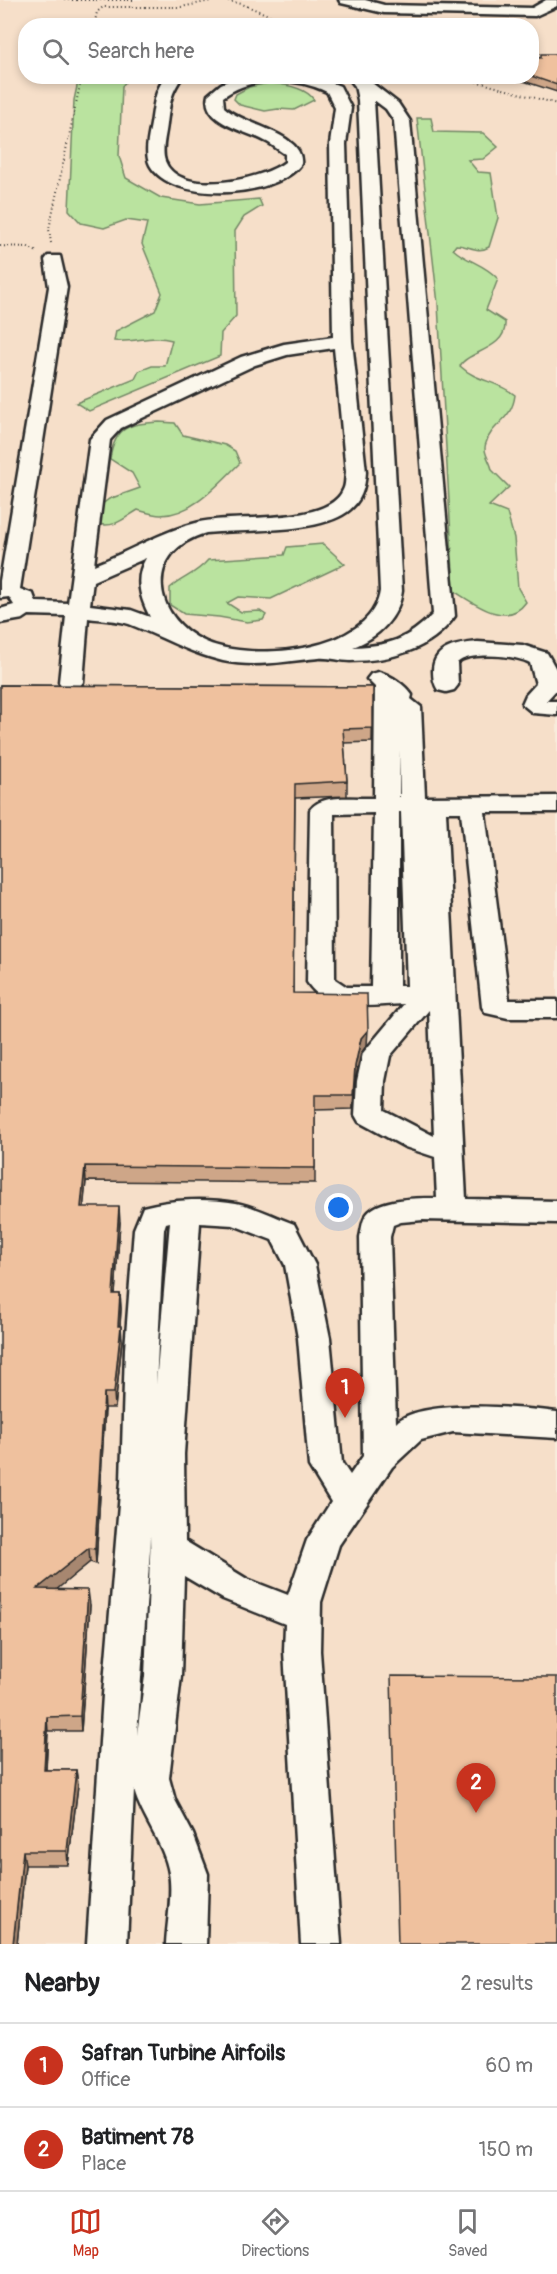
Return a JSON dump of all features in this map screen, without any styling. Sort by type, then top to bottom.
[{"type":"street","points":[[346,0],[384,9],[535,12],[557,0]]},
{"type":"street","points":[[167,84],[162,99],[156,158],[163,171],[170,176],[204,186],[235,187],[265,181],[287,171],[294,160],[291,151],[284,145],[234,122],[218,111],[214,100],[220,91],[237,84]]},
{"type":"street","points":[[82,577],[188,532],[224,525],[317,517],[333,511],[351,496],[355,488],[356,472],[343,341],[338,144],[344,108],[334,89],[323,84]]},
{"type":"street","points":[[0,616],[15,614],[25,608],[78,610],[131,617],[188,642],[219,652],[254,657],[289,657],[341,645],[370,629],[388,608],[391,591],[366,100],[359,84]]},
{"type":"street","points":[[323,651],[356,654],[398,648],[420,638],[444,616],[402,121],[392,106],[362,84]]},
{"type":"street","points":[[25,608],[25,599],[4,586],[58,287],[54,260]]},
{"type":"street","points":[[71,682],[100,439],[105,430],[169,397],[248,361],[284,350],[343,341]]},
{"type":"street","points":[[178,636],[161,616],[154,603],[150,576],[156,558],[188,532]]},
{"type":"street","points":[[446,685],[445,668],[449,656],[467,650],[533,653],[540,659],[548,685],[534,700],[534,704],[541,708],[557,708]]},
{"type":"street","points":[[385,995],[383,682],[400,695],[398,702],[409,707],[423,803],[431,995],[452,1209]]},
{"type":"street","points":[[431,995],[343,996],[321,982],[322,810],[327,807],[423,803],[557,804]]},
{"type":"street","points":[[472,804],[496,1007],[508,1010],[557,1009]]},
{"type":"street","points":[[431,995],[422,1002],[377,1053],[371,1082],[369,1115],[415,1140],[436,1147]]},
{"type":"street","points":[[380,1458],[375,1237],[379,1219],[396,1211],[452,1209],[557,1212]]},
{"type":"street","points":[[107,1944],[121,1695],[138,1481],[141,1349],[149,1229],[154,1215],[169,1210],[235,1214],[283,1232],[300,1265],[314,1338],[326,1466],[350,1502]]},
{"type":"street","points":[[186,1210],[166,1454],[168,1548],[163,1676],[150,1778],[157,1805],[180,1846],[189,1874],[186,1944]]},
{"type":"street","points":[[321,1944],[302,1651],[303,1602],[324,1540],[380,1458],[411,1429],[453,1419],[557,1425]]},
{"type":"street","points":[[168,1548],[235,1590],[303,1616]]},
{"type":"path","points":[[64,0],[136,0]]},
{"type":"path","points":[[96,18],[97,12],[103,7],[181,7],[216,0]]},
{"type":"path","points":[[224,0],[242,4],[276,18]]},
{"type":"path","points":[[54,260],[49,229],[80,84]]},
{"type":"path","points":[[486,84],[557,104]]},
{"type":"path","points":[[0,246],[28,247],[54,260]]},
{"type":"shaded area","points":[[0,0],[557,0],[557,1944],[0,1944]]},
{"type":"green space","points":[[77,84],[124,84],[119,156],[126,178],[161,198],[200,204],[259,199],[262,206],[244,217],[235,231],[236,316],[221,333],[220,356],[89,411],[76,403],[135,379],[139,371],[152,366],[165,366],[172,340],[157,338],[114,341],[116,331],[155,311],[162,293],[142,244],[147,223],[126,220],[104,228],[81,223],[69,210],[74,100]]},
{"type":"green space","points":[[264,84],[287,85],[306,92],[314,100],[294,110],[265,111],[240,105],[234,99],[236,94],[249,87]]},
{"type":"green space","points":[[417,118],[431,118],[434,132],[483,133],[498,147],[483,159],[468,160],[478,172],[491,173],[498,218],[489,247],[481,250],[456,245],[453,249],[498,279],[486,310],[505,322],[500,339],[464,361],[460,366],[473,375],[501,386],[515,395],[510,411],[489,436],[485,447],[492,470],[509,487],[489,506],[507,513],[514,538],[518,588],[526,602],[510,614],[491,612],[454,591],[438,304]]},
{"type":"green space","points":[[175,423],[183,435],[225,445],[235,451],[240,463],[205,497],[184,510],[161,515],[138,510],[114,524],[98,524],[97,508],[109,499],[140,488],[132,473],[110,459],[112,448],[120,433],[139,424]]},
{"type":"green space","points":[[323,544],[345,564],[271,599],[238,597],[227,603],[241,612],[260,611],[266,615],[263,620],[247,622],[184,614],[170,605],[170,588],[199,569],[208,560],[284,555],[287,547]]},
{"type":"building","points":[[541,54],[557,54],[557,85],[539,79],[539,58],[541,58]]},
{"type":"building","points":[[0,685],[373,687],[373,728],[343,729],[347,781],[295,784],[293,993],[367,994],[368,1030],[361,1038],[355,1066],[353,1095],[315,1095],[315,1168],[85,1166],[81,1207],[119,1207],[113,1294],[120,1294],[118,1326],[121,1326],[114,1393],[104,1393],[95,1549],[89,1548],[37,1589],[88,1590],[80,1716],[47,1717],[44,1770],[76,1770],[67,1851],[23,1851],[13,1944],[0,1944]]},
{"type":"building","points":[[391,1676],[557,1677],[557,1944],[398,1944]]},
{"type":"place","name":"Safran Turbine Airfoils","points":[[345,1418]]},
{"type":"place","name":"Batiment 78","points":[[476,1813]]}]
